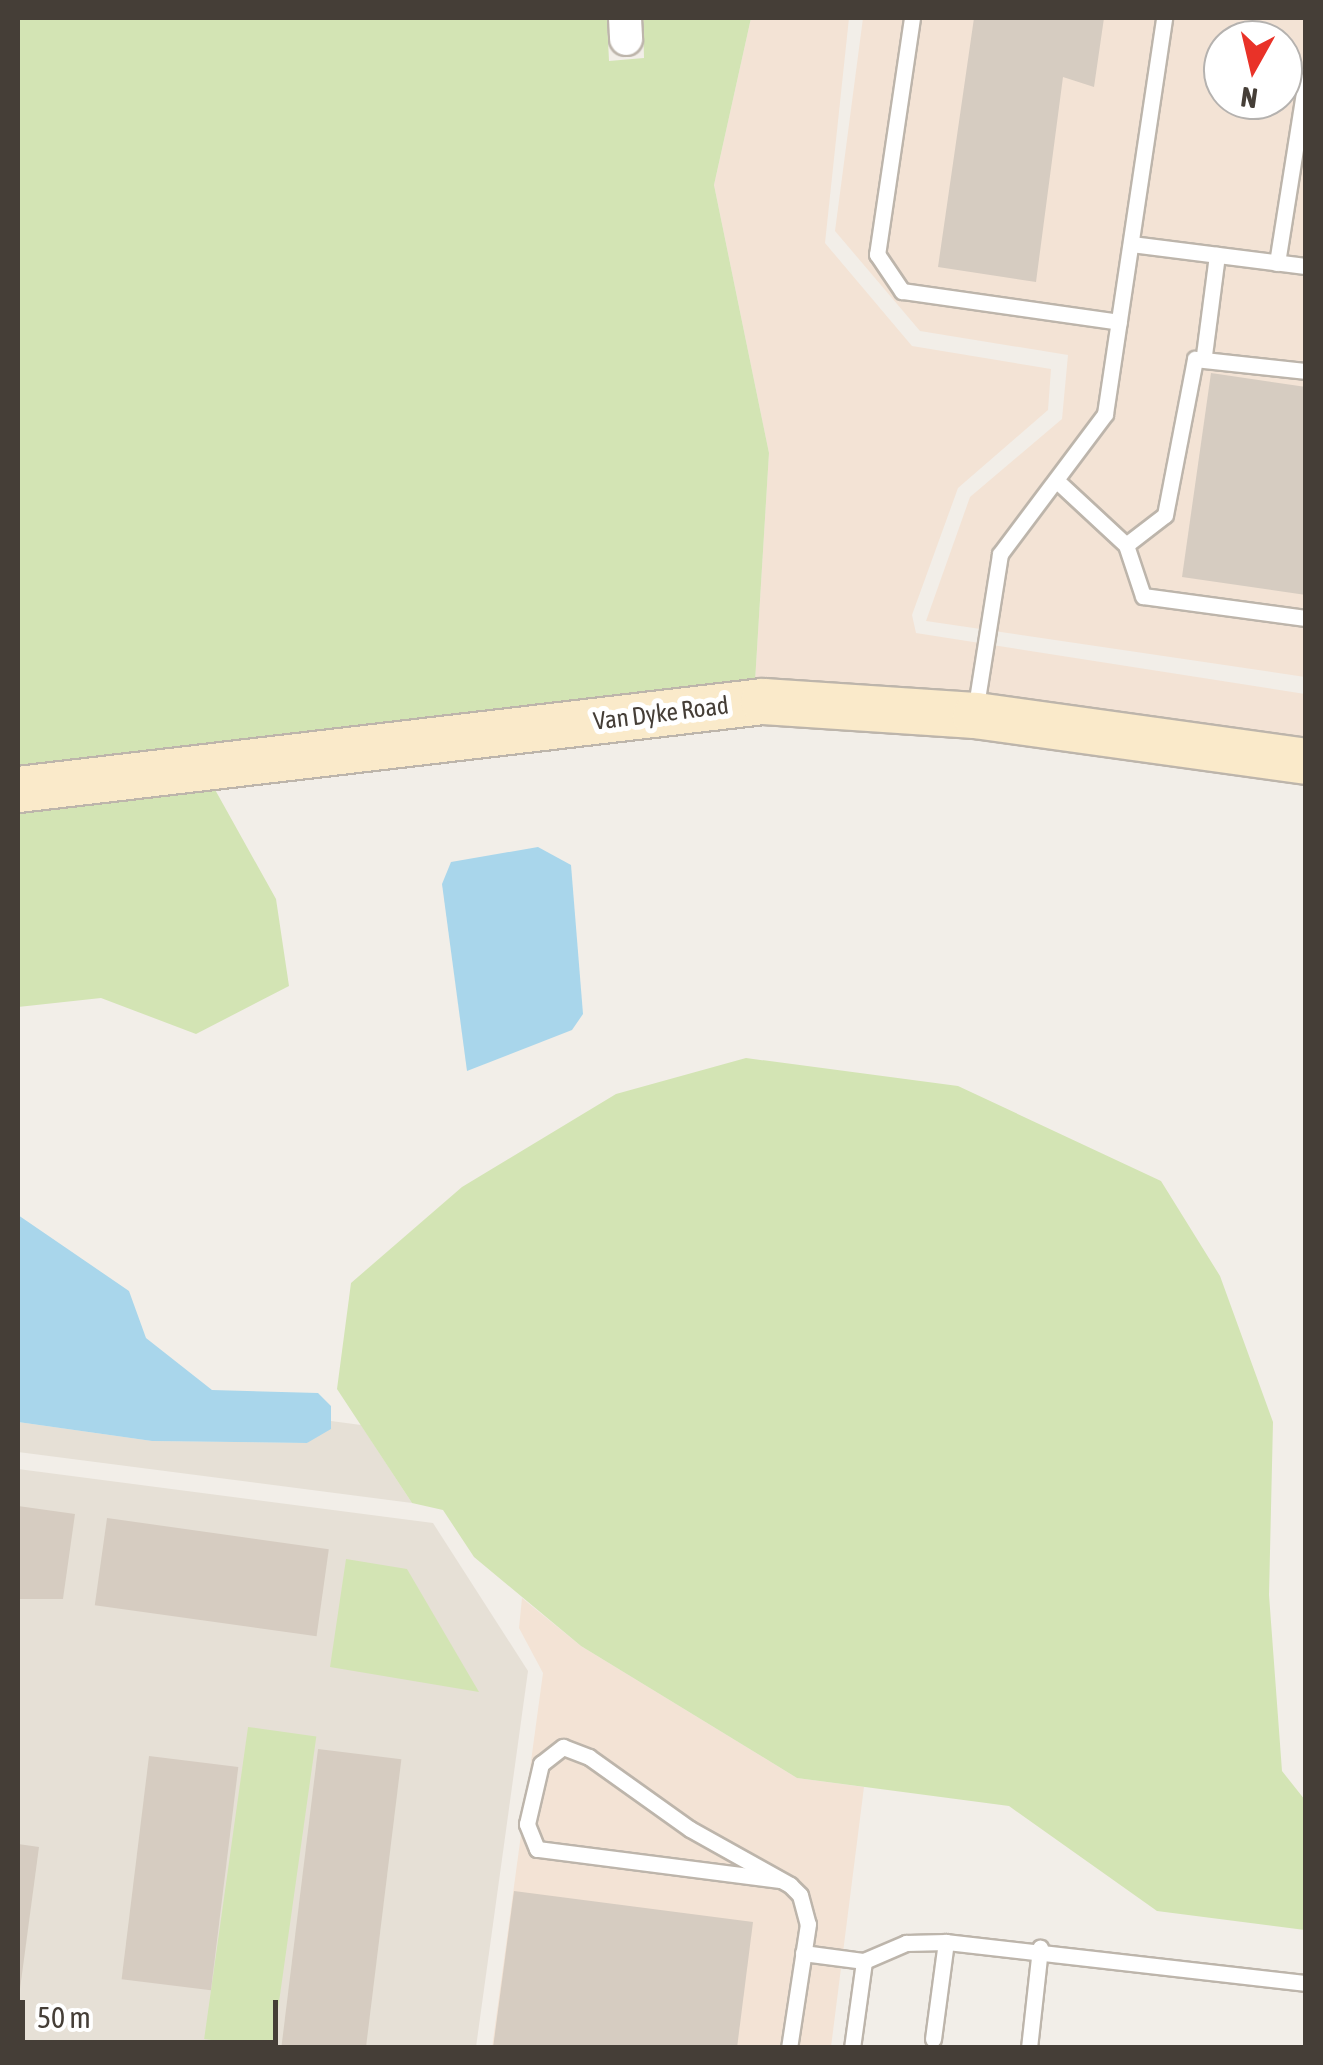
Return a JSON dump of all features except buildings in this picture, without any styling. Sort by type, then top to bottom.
[{"type":"street","name":"Van Dyke Road","points":[[18,789],[763,701],[974,715],[1306,760]]},
{"type":"lane","points":[[912,18],[877,254],[885,266],[902,290],[1119,322]]},
{"type":"lane","points":[[974,715],[1000,554],[1106,414],[1164,18]]},
{"type":"lane","points":[[1278,262],[1306,80]]},
{"type":"lane","points":[[1131,244],[1306,266]]},
{"type":"lane","points":[[1126,545],[1165,515],[1189,368],[1204,355],[1217,255]]},
{"type":"lane","points":[[1204,355],[1306,371]]},
{"type":"lane","points":[[1056,480],[1126,545],[1143,596],[1306,618]]},
{"type":"lane","points":[[780,1880],[537,1849],[527,1824],[541,1764],[562,1748],[580,1753],[780,1880],[807,1909],[789,2048]]},
{"type":"lane","points":[[803,1953],[864,1961],[906,1943],[946,1942],[1040,1948],[1306,1984]]},
{"type":"lane","points":[[933,2039],[946,1942]]},
{"type":"lane","points":[[1029,2048],[1040,1948]]},
{"type":"lane","points":[[852,2048],[864,1961]]},
{"type":"shaded area","points":[[751,18],[849,18],[825,243],[912,346],[1051,369],[1048,410],[958,488],[912,615],[916,633],[1305,694],[1305,740],[755,682],[769,453],[714,185]]},
{"type":"shaded area","points":[[863,18],[1305,18],[1305,677],[926,621],[970,497],[1062,419],[1068,355],[920,331],[835,231]]},
{"type":"shaded area","points":[[331,1421],[361,1425],[412,1503],[18,1452],[18,1422],[152,1441],[307,1443]]},
{"type":"shaded area","points":[[18,1469],[433,1523],[528,1671],[476,2047],[18,2048]]},
{"type":"shaded area","points":[[522,1598],[581,1646],[797,1778],[864,1787],[831,2047],[492,2048],[543,1673],[519,1628]]},
{"type":"green space","points":[[18,18],[607,18],[609,61],[644,58],[643,18],[751,18],[714,185],[769,453],[755,682],[18,769]]},
{"type":"green space","points":[[213,786],[276,899],[289,986],[196,1034],[101,998],[18,1007],[18,809]]},
{"type":"green space","points":[[746,1058],[958,1086],[1161,1181],[1220,1276],[1273,1422],[1269,1595],[1282,1771],[1305,1800],[1305,1930],[1157,1911],[1009,1806],[797,1778],[581,1646],[474,1557],[443,1510],[412,1503],[337,1389],[351,1283],[462,1187],[616,1094]]},
{"type":"green space","points":[[346,1559],[407,1569],[479,1692],[330,1667]]},
{"type":"green space","points":[[248,1727],[316,1737],[273,2048],[204,2039]]},
{"type":"water","points":[[538,847],[571,865],[583,1014],[572,1030],[467,1071],[442,884],[451,862]]},
{"type":"water","points":[[18,1215],[129,1291],[146,1338],[212,1390],[318,1393],[331,1406],[331,1429],[307,1443],[152,1441],[18,1422]]}]
